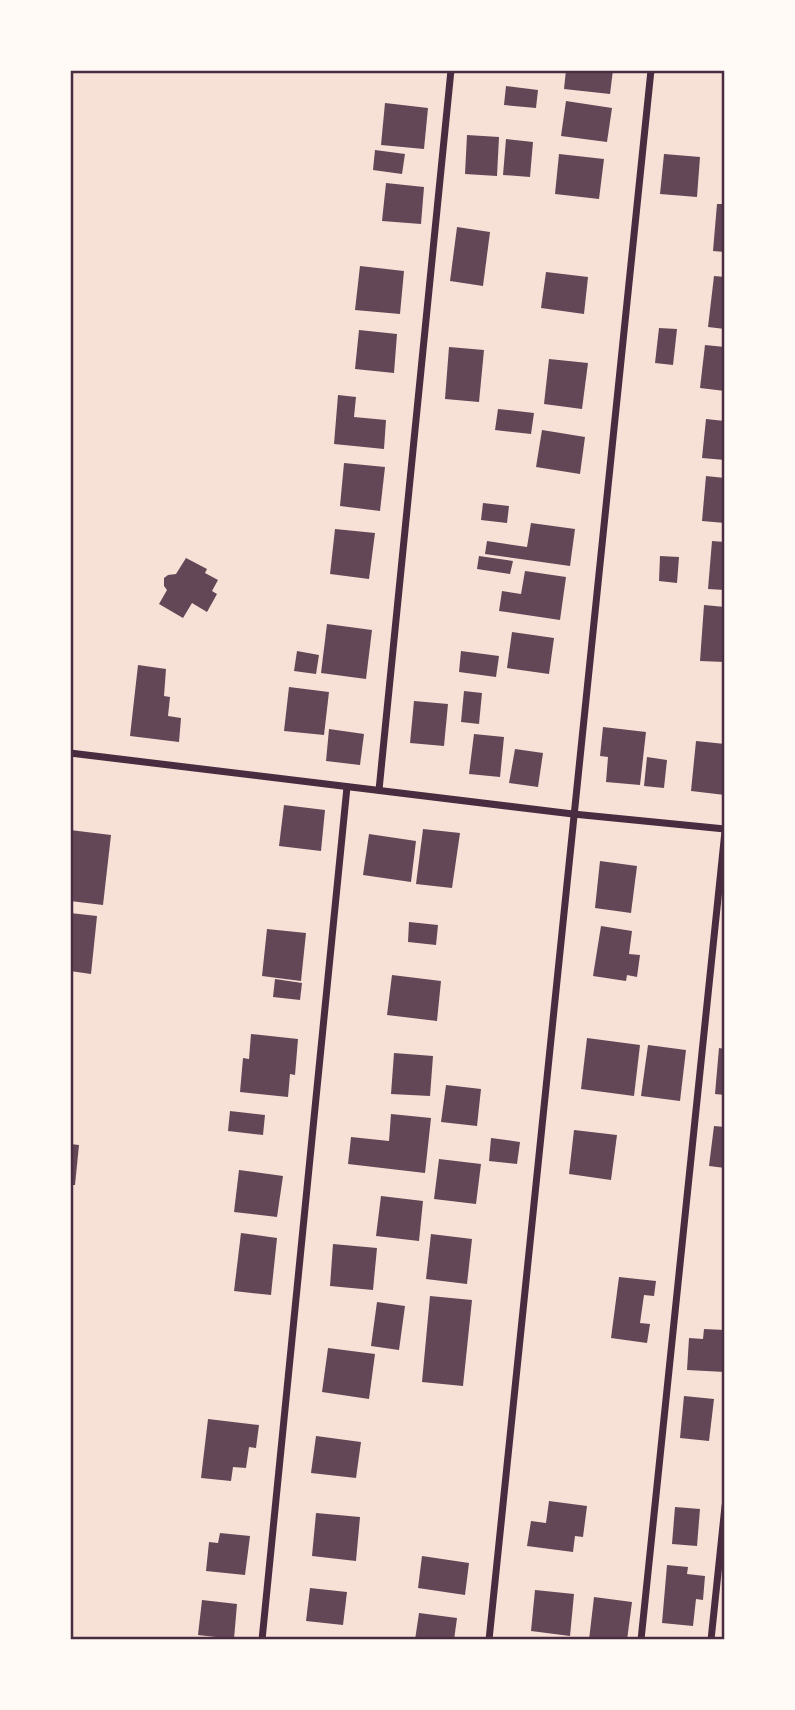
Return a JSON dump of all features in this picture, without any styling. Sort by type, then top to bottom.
[{"type":"street","points":[[379,790],[451,70]]},
{"type":"street","points":[[489,1640],[650,70]]},
{"type":"street","points":[[70,753],[725,830],[641,1640]]},
{"type":"street","points":[[262,1640],[346,787]]},
{"type":"street","points":[[711,1640],[725,1506]]},
{"type":"building","points":[[566,70],[613,70],[610,94],[564,89]]},
{"type":"building","points":[[506,86],[538,90],[536,108],[504,105]]},
{"type":"building","points":[[566,101],[612,108],[607,142],[561,136]]},
{"type":"building","points":[[385,103],[428,108],[424,149],[381,145]]},
{"type":"building","points":[[467,135],[499,137],[497,176],[465,174]]},
{"type":"building","points":[[506,139],[533,142],[530,177],[503,175]]},
{"type":"building","points":[[375,150],[405,154],[402,174],[373,170]]},
{"type":"building","points":[[559,154],[604,159],[599,199],[555,194]]},
{"type":"building","points":[[664,154],[700,157],[697,197],[660,194]]},
{"type":"building","points":[[386,183],[424,187],[421,224],[382,221]]},
{"type":"building","points":[[717,204],[725,204],[725,252],[713,251]]},
{"type":"building","points":[[457,227],[490,232],[483,286],[450,281]]},
{"type":"building","points":[[360,266],[404,271],[400,314],[355,310]]},
{"type":"building","points":[[546,272],[588,277],[584,314],[541,308]]},
{"type":"building","points":[[714,276],[725,277],[725,329],[708,327]]},
{"type":"building","points":[[659,328],[677,329],[673,365],[655,363]]},
{"type":"building","points":[[359,330],[397,334],[394,373],[355,369]]},
{"type":"building","points":[[705,345],[725,347],[725,391],[700,388]]},
{"type":"building","points":[[449,347],[484,350],[479,402],[445,399]]},
{"type":"building","points":[[549,359],[588,363],[582,409],[544,404]]},
{"type":"building","points":[[338,395],[356,397],[354,417],[386,420],[384,449],[334,444]]},
{"type":"building","points":[[498,409],[534,413],[531,434],[495,430]]},
{"type":"building","points":[[706,419],[725,421],[725,460],[702,458]]},
{"type":"building","points":[[542,430],[585,437],[580,474],[536,467]]},
{"type":"building","points":[[344,463],[385,467],[380,511],[340,506]]},
{"type":"building","points":[[706,476],[725,478],[725,523],[702,521]]},
{"type":"building","points":[[483,503],[509,506],[507,523],[481,520]]},
{"type":"building","points":[[531,523],[575,529],[570,566],[485,554],[487,541],[527,547]]},
{"type":"building","points":[[335,529],[375,533],[369,579],[330,574]]},
{"type":"building","points":[[712,541],[725,542],[725,590],[708,589]]},
{"type":"building","points":[[479,556],[513,561],[510,574],[477,569]]},
{"type":"building","points":[[660,556],[679,557],[677,583],[659,581]]},
{"type":"building","points":[[186,558],[207,569],[205,573],[218,580],[212,591],[217,594],[207,612],[192,603],[183,618],[159,604],[167,590],[164,578],[176,574]]},
{"type":"building","points":[[525,571],[566,577],[560,620],[499,611],[502,591],[521,594]]},
{"type":"building","points":[[704,605],[725,607],[725,662],[700,661]]},
{"type":"building","points":[[327,624],[372,630],[366,679],[321,673]]},
{"type":"building","points":[[512,632],[554,638],[549,674],[507,668]]},
{"type":"building","points":[[297,651],[319,655],[316,674],[294,671]]},
{"type":"building","points":[[461,651],[499,656],[496,677],[459,672]]},
{"type":"building","points":[[138,665],[166,669],[164,696],[170,697],[168,716],[181,718],[179,742],[130,736]]},
{"type":"building","points":[[289,687],[329,692],[324,735],[284,731]]},
{"type":"building","points":[[464,691],[482,693],[479,724],[461,722]]},
{"type":"building","points":[[414,701],[448,704],[444,746],[410,743]]},
{"type":"building","points":[[603,727],[646,732],[640,785],[606,782],[608,757],[600,756]]},
{"type":"building","points":[[329,729],[364,734],[360,765],[326,761]]},
{"type":"building","points":[[474,734],[504,737],[500,777],[469,774]]},
{"type":"building","points":[[696,741],[725,744],[725,795],[691,791]]},
{"type":"building","points":[[515,749],[543,753],[538,787],[509,783]]},
{"type":"building","points":[[647,757],[667,760],[664,788],[644,786]]},
{"type":"building","points":[[284,805],[325,810],[321,851],[279,846]]},
{"type":"building","points":[[423,829],[460,833],[452,888],[416,884]]},
{"type":"building","points":[[70,830],[111,835],[103,905],[70,901]]},
{"type":"building","points":[[369,834],[416,841],[411,882],[363,875]]},
{"type":"building","points":[[600,861],[637,866],[631,913],[595,908]]},
{"type":"building","points":[[70,913],[97,916],[91,974],[70,971]]},
{"type":"building","points":[[409,922],[438,925],[436,945],[408,942]]},
{"type":"building","points":[[601,926],[632,931],[629,954],[640,955],[637,977],[627,975],[626,981],[593,976]]},
{"type":"building","points":[[267,929],[306,933],[301,981],[262,976]]},
{"type":"building","points":[[392,975],[441,981],[437,1021],[387,1015]]},
{"type":"building","points":[[275,979],[302,983],[300,1000],[273,997]]},
{"type":"building","points":[[251,1034],[298,1039],[295,1075],[290,1074],[288,1097],[240,1092],[243,1058],[249,1059]]},
{"type":"building","points":[[587,1038],[640,1045],[634,1096],[581,1089]]},
{"type":"building","points":[[648,1045],[686,1050],[680,1101],[641,1096]]},
{"type":"building","points":[[719,1048],[725,1049],[725,1095],[715,1094]]},
{"type":"building","points":[[394,1053],[433,1056],[430,1096],[391,1094]]},
{"type":"building","points":[[446,1085],[481,1089],[477,1126],[441,1122]]},
{"type":"building","points":[[230,1111],[265,1115],[263,1135],[228,1131]]},
{"type":"building","points":[[391,1114],[431,1118],[425,1173],[348,1164],[351,1137],[389,1141]]},
{"type":"building","points":[[714,1126],[725,1127],[725,1168],[709,1166]]},
{"type":"building","points":[[574,1130],[617,1135],[611,1180],[569,1174]]},
{"type":"building","points":[[491,1138],[520,1142],[517,1164],[489,1161]]},
{"type":"building","points":[[70,1144],[79,1145],[75,1185],[70,1185]]},
{"type":"building","points":[[439,1159],[481,1164],[476,1204],[434,1199]]},
{"type":"building","points":[[239,1170],[283,1176],[277,1217],[234,1212]]},
{"type":"building","points":[[381,1196],[423,1201],[419,1241],[376,1236]]},
{"type":"building","points":[[241,1233],[277,1238],[271,1295],[234,1291]]},
{"type":"building","points":[[431,1234],[472,1239],[467,1284],[426,1279]]},
{"type":"building","points":[[333,1244],[377,1248],[373,1290],[330,1286]]},
{"type":"building","points":[[619,1277],[656,1281],[654,1296],[644,1295],[640,1323],[650,1324],[647,1343],[611,1338]]},
{"type":"building","points":[[430,1296],[472,1300],[463,1386],[422,1382]]},
{"type":"building","points":[[377,1302],[405,1306],[399,1350],[371,1346]]},
{"type":"building","points":[[704,1329],[725,1330],[725,1372],[687,1370],[689,1338],[703,1339]]},
{"type":"building","points":[[328,1348],[375,1354],[369,1399],[322,1392]]},
{"type":"building","points":[[684,1396],[714,1399],[709,1441],[680,1438]]},
{"type":"building","points":[[208,1419],[259,1425],[256,1448],[249,1447],[246,1468],[233,1467],[231,1481],[201,1478]]},
{"type":"building","points":[[316,1436],[361,1442],[356,1478],[311,1473]]},
{"type":"building","points":[[549,1501],[587,1506],[583,1537],[575,1536],[573,1552],[527,1546],[531,1521],[546,1523]]},
{"type":"building","points":[[675,1507],[700,1509],[697,1546],[672,1544]]},
{"type":"building","points":[[316,1513],[360,1517],[356,1561],[312,1556]]},
{"type":"building","points":[[220,1533],[250,1536],[245,1575],[206,1571],[209,1542],[218,1543]]},
{"type":"building","points":[[422,1556],[469,1563],[465,1595],[418,1588]]},
{"type":"building","points":[[667,1565],[688,1567],[687,1574],[705,1576],[703,1600],[696,1599],[693,1626],[662,1623]]},
{"type":"building","points":[[310,1588],[347,1592],[343,1625],[306,1621]]},
{"type":"building","points":[[535,1590],[574,1594],[570,1636],[531,1631]]},
{"type":"building","points":[[594,1597],[632,1602],[627,1640],[589,1640]]},
{"type":"building","points":[[202,1600],[237,1604],[234,1639],[198,1635]]},
{"type":"building","points":[[419,1613],[457,1618],[454,1640],[415,1640]]}]
